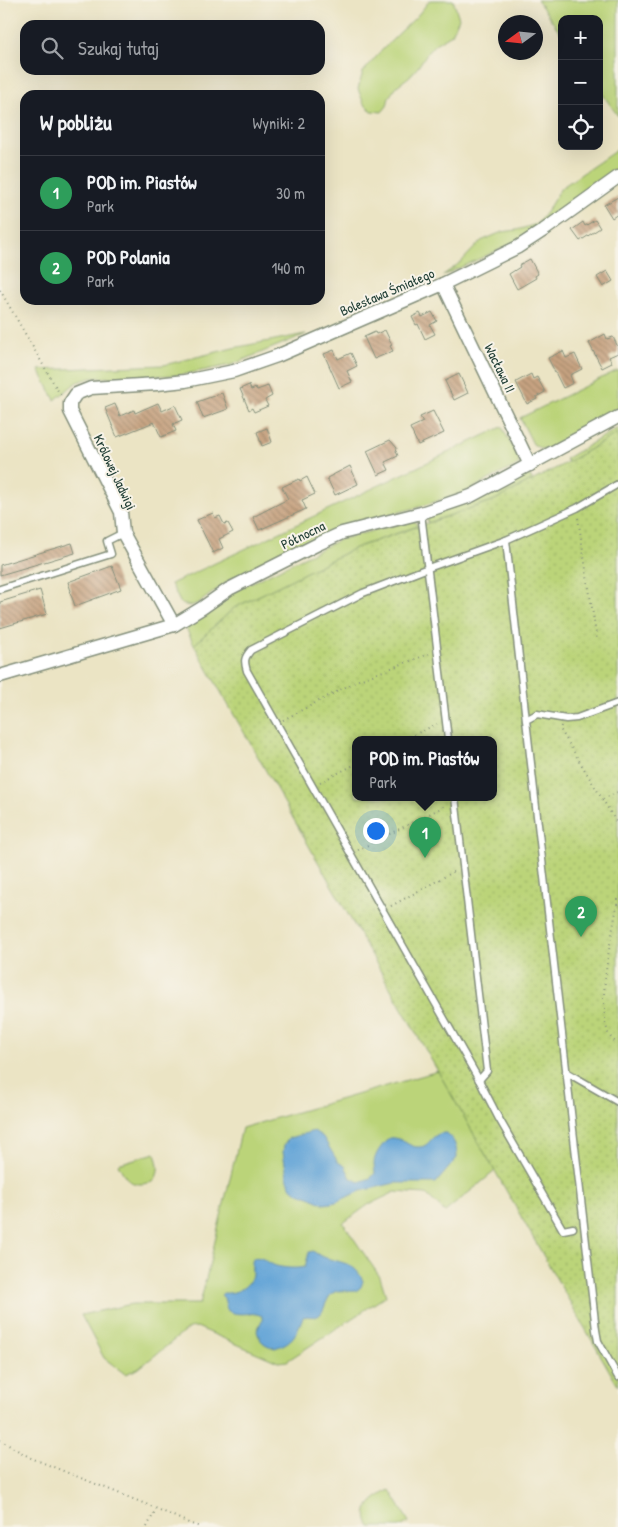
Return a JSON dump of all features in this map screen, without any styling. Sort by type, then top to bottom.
[{"type":"street","name":"Bolesława Śmiałego","points":[[70,411],[70,403],[73,398],[84,390],[91,388],[185,381],[234,371],[277,356],[443,284],[518,247],[618,177]]},
{"type":"street","name":"Wacława II","points":[[443,284],[530,465]]},
{"type":"street","name":"Królowej Jadwigi","points":[[70,411],[121,512],[123,533],[174,625]]},
{"type":"street","name":"Północna","points":[[0,676],[174,625],[229,589],[342,533],[421,513],[471,496],[618,417]]},
{"type":"lane","points":[[572,1228],[563,1230],[244,663],[245,657],[251,650],[363,593],[506,540],[577,508],[618,484]]},
{"type":"lane","points":[[421,513],[448,736]]},
{"type":"lane","points":[[0,589],[111,554],[107,540],[123,533]]},
{"type":"lane","points":[[506,540],[596,1330],[598,1341],[618,1377]]},
{"type":"lane","points":[[526,720],[537,714],[577,718],[618,704]]},
{"type":"lane","points":[[456,801],[487,1071],[479,1080]]},
{"type":"lane","points":[[566,1072],[618,1102]]},
{"type":"path","points":[[0,290],[70,411]]},
{"type":"path","points":[[577,508],[597,640]]},
{"type":"path","points":[[277,724],[359,680],[438,651]]},
{"type":"path","points":[[562,718],[560,729],[618,824]]},
{"type":"path","points":[[411,736],[446,719]]},
{"type":"path","points":[[312,786],[352,766]]},
{"type":"path","points":[[603,799],[618,792]]},
{"type":"path","points":[[351,854],[450,801]]},
{"type":"path","points":[[383,911],[464,866]]},
{"type":"path","points":[[618,899],[603,992],[607,1030],[611,1038],[618,1044]]},
{"type":"path","points":[[0,1440],[31,1458],[201,1527]]},
{"type":"path","points":[[147,1527],[156,1508]]},
{"type":"green space","points":[[430,0],[453,0],[459,18],[452,34],[435,44],[410,76],[397,86],[382,112],[372,111],[364,104],[358,89],[363,72]]},
{"type":"green space","points":[[537,0],[618,0],[618,116],[603,95],[603,15],[558,15],[558,29]]},
{"type":"green space","points":[[618,149],[618,168],[535,230],[505,247],[442,276],[461,262],[481,241],[502,232],[537,224],[561,188]]},
{"type":"green space","points":[[306,334],[231,365],[181,375],[91,378],[77,382],[55,400],[39,370],[164,365],[233,348]]},
{"type":"green space","points":[[618,370],[618,410],[550,448],[541,449],[533,444],[520,418]]},
{"type":"green space","points":[[502,427],[519,459],[518,465],[465,492],[419,507],[337,528],[232,578],[199,603],[190,606],[181,604],[171,584]]},
{"type":"green space","points":[[618,428],[618,433],[568,462],[565,459]]},
{"type":"green space","points":[[618,433],[618,1386],[194,645],[234,608],[355,548],[495,500],[568,462]]},
{"type":"green space","points":[[527,474],[533,480],[495,500],[428,523],[427,517],[475,499]]},
{"type":"green space","points":[[414,520],[418,526],[355,548],[234,608],[194,645],[184,624],[236,590],[341,539]]},
{"type":"green space","points":[[438,1071],[495,1171],[445,1212],[426,1194],[395,1192],[368,1205],[343,1223],[380,1277],[386,1296],[287,1361],[278,1362],[197,1327],[189,1328],[138,1369],[125,1374],[104,1358],[81,1315],[132,1304],[200,1304],[242,1128]]},
{"type":"green space","points":[[155,1153],[158,1171],[153,1182],[135,1184],[131,1182],[118,1164]]},
{"type":"green space","points":[[390,1490],[409,1522],[400,1527],[370,1527],[366,1514],[370,1504]]},
{"type":"water","points":[[314,1131],[323,1137],[338,1162],[345,1166],[351,1178],[359,1182],[371,1178],[375,1173],[374,1164],[377,1153],[389,1138],[398,1139],[415,1147],[422,1147],[436,1135],[447,1133],[455,1144],[457,1158],[436,1183],[395,1183],[361,1191],[336,1202],[325,1204],[297,1192],[290,1186],[283,1152],[284,1145],[289,1138]]},
{"type":"water","points":[[313,1251],[353,1268],[359,1273],[363,1281],[361,1287],[356,1291],[337,1291],[333,1293],[321,1314],[316,1317],[303,1317],[294,1337],[281,1346],[275,1348],[268,1346],[261,1340],[257,1331],[262,1316],[258,1314],[240,1314],[227,1310],[224,1298],[221,1295],[245,1287],[252,1275],[253,1258],[262,1258],[279,1267],[302,1268],[305,1267],[309,1252]]},
{"type":"building","points":[[618,197],[618,214],[612,218],[604,205]]},
{"type":"building","points":[[595,220],[600,228],[580,241],[572,230],[583,222],[585,226]]},
{"type":"building","points":[[530,259],[538,274],[535,276],[536,278],[517,289],[509,274],[520,267],[519,265]]},
{"type":"building","points":[[607,271],[613,281],[603,287],[597,277]]},
{"type":"building","points":[[432,312],[437,321],[430,325],[435,334],[425,339],[418,324],[416,325],[412,317],[420,313],[422,317]]},
{"type":"building","points":[[385,330],[393,351],[374,359],[364,337]]},
{"type":"building","points":[[605,334],[607,339],[613,337],[618,347],[618,353],[609,357],[612,363],[602,368],[589,343]]},
{"type":"building","points":[[334,350],[338,359],[351,353],[357,366],[347,371],[352,382],[339,388],[324,354]]},
{"type":"building","points":[[563,351],[566,358],[575,354],[582,369],[570,375],[573,383],[563,388],[548,358]]},
{"type":"building","points":[[459,374],[468,393],[454,400],[445,381]]},
{"type":"building","points":[[531,374],[533,379],[537,377],[545,392],[527,404],[516,382]]},
{"type":"building","points":[[249,385],[251,390],[268,386],[272,396],[265,400],[268,406],[254,412],[252,408],[249,410],[240,389]]},
{"type":"building","points":[[222,393],[228,409],[203,418],[197,402]]},
{"type":"building","points":[[158,403],[162,411],[175,405],[182,420],[173,424],[176,431],[161,437],[154,422],[117,437],[105,408],[115,404],[120,416],[134,410],[135,413]]},
{"type":"building","points":[[433,411],[444,433],[418,445],[410,428],[423,422],[420,417]]},
{"type":"building","points":[[267,428],[272,442],[262,446],[257,432]]},
{"type":"building","points":[[390,440],[397,448],[398,456],[385,462],[389,470],[378,475],[367,451]]},
{"type":"building","points":[[350,466],[358,484],[335,495],[327,478]]},
{"type":"building","points":[[307,477],[315,494],[302,500],[306,509],[259,530],[253,517],[288,499],[282,487]]},
{"type":"building","points":[[213,513],[215,518],[220,516],[224,524],[228,523],[233,532],[219,539],[223,548],[213,553],[197,520]]},
{"type":"building","points":[[72,543],[75,553],[0,575],[0,565]]},
{"type":"building","points":[[112,566],[121,589],[75,606],[68,582]]},
{"type":"building","points":[[40,590],[47,614],[0,628],[0,602]]},
{"type":"place","name":"POD im. Piastów","points":[[425,858]]},
{"type":"place","name":"POD Polania","points":[[581,937]]}]
